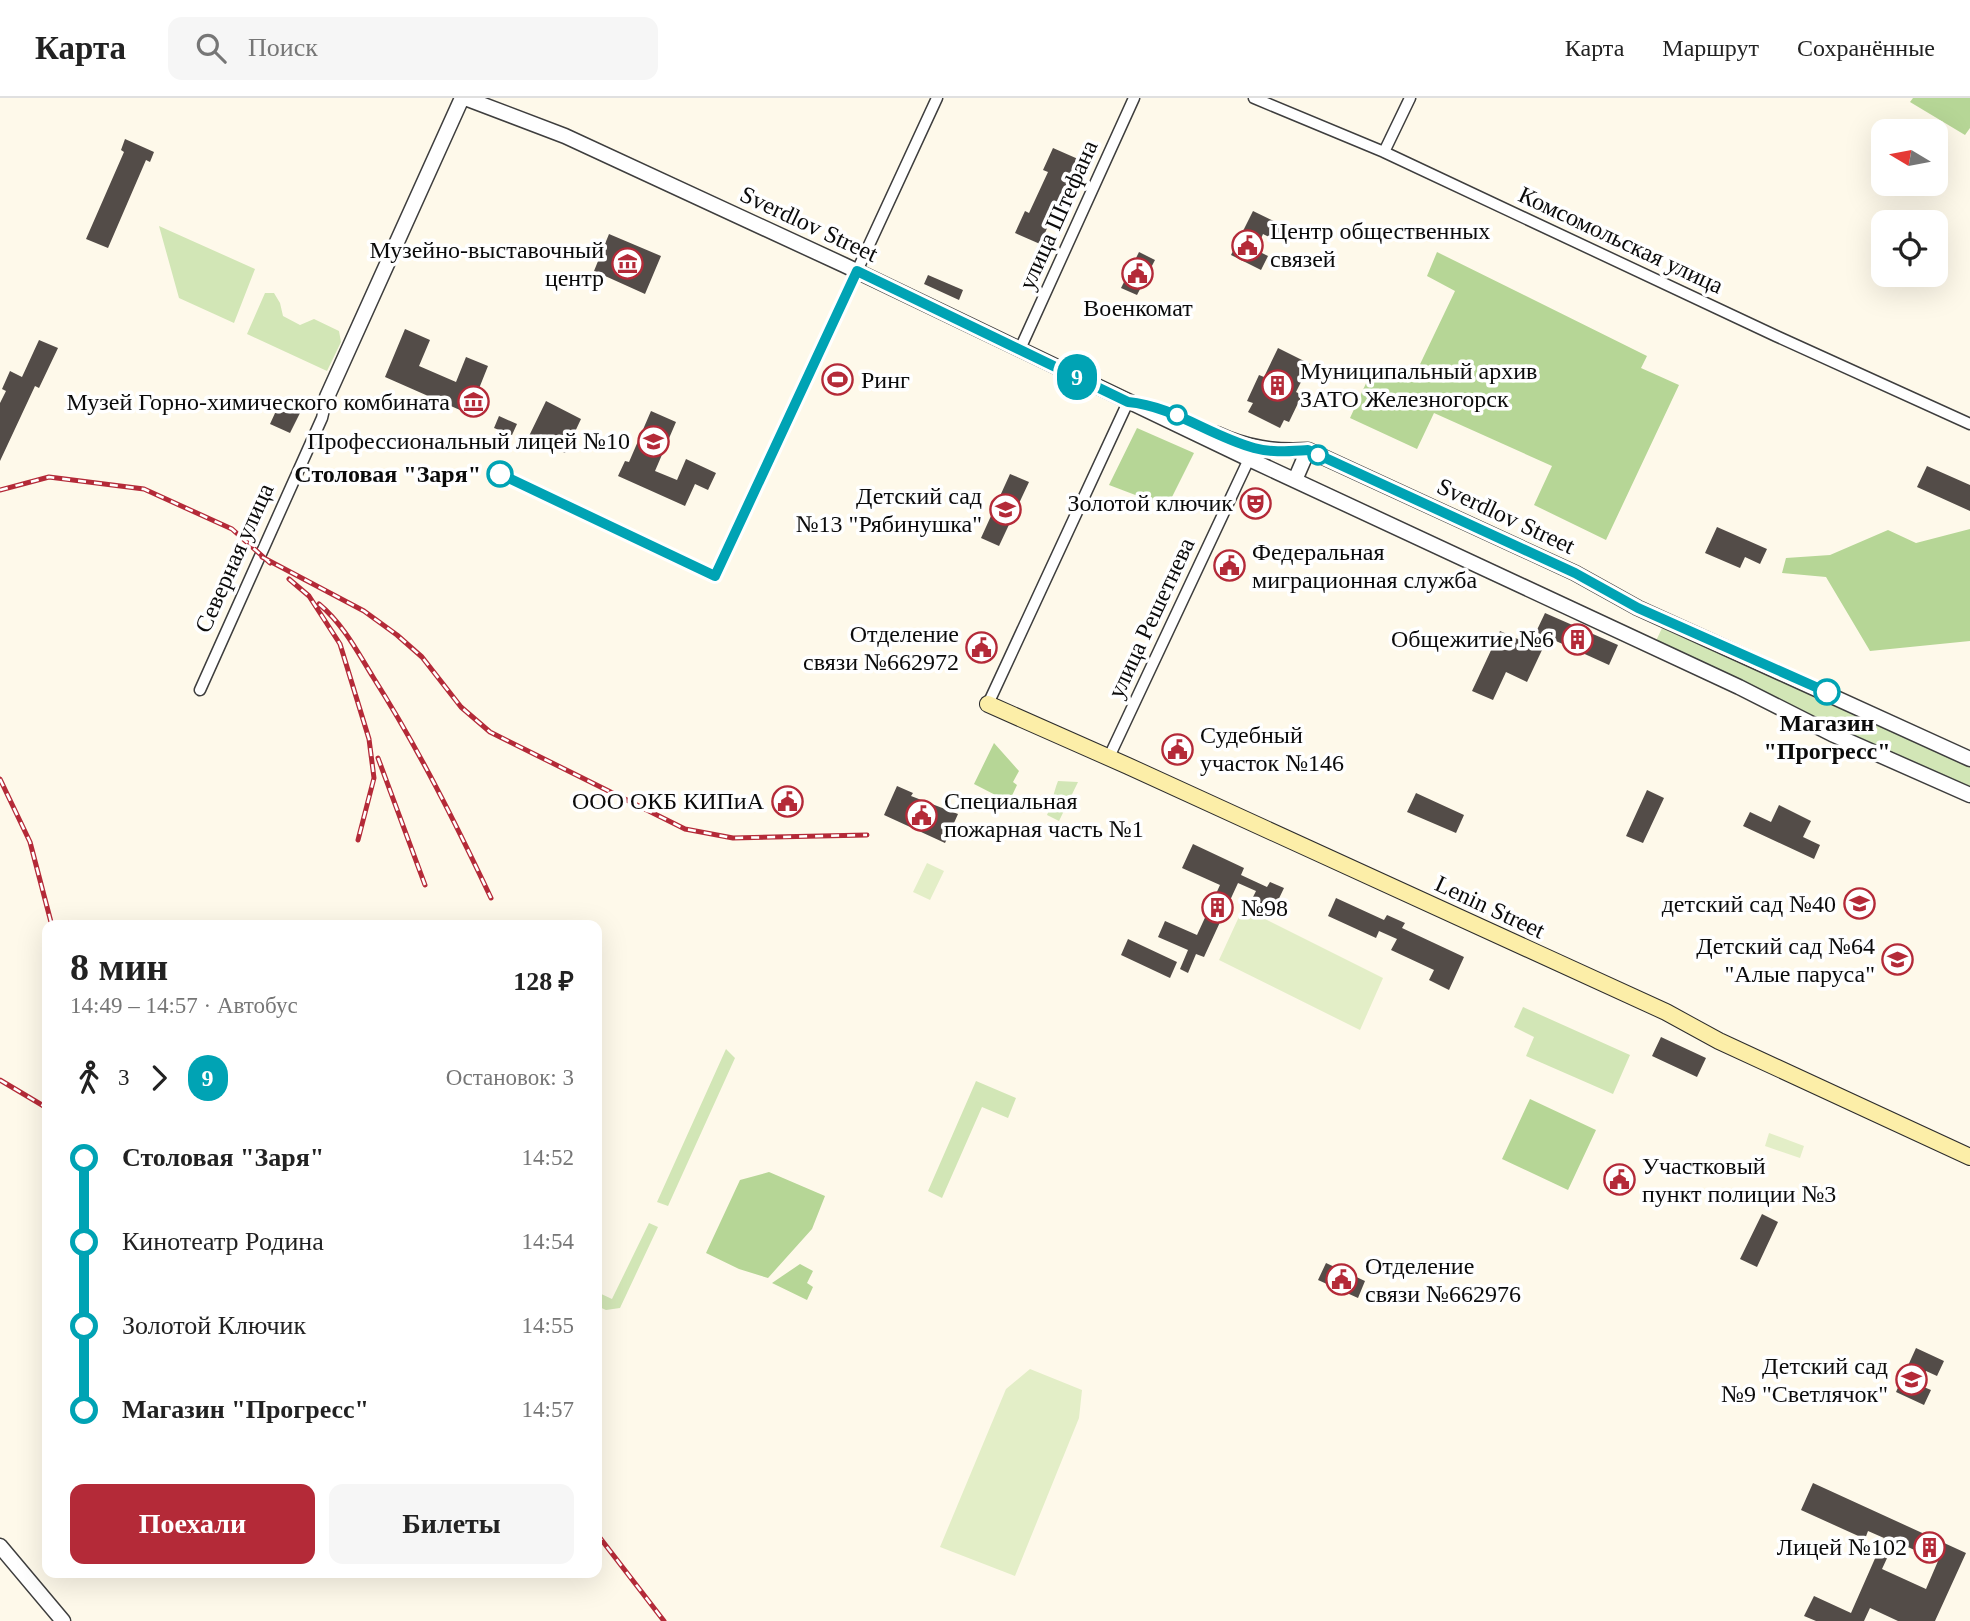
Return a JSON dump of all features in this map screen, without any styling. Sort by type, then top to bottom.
[{"type":"main road","name":"Lenin Street","points":[[988,704],[1666,1012],[1719,1041],[1970,1157]]},
{"type":"street","name":"Sverdlov Street","points":[[464,98],[565,136],[857,271],[1128,402],[1739,687],[1832,734],[1970,795]]},
{"type":"street","name":"Северная улица","points":[[200,691],[322,418],[327,397],[464,98]]},
{"type":"street","points":[[857,271],[937,98]]},
{"type":"street","name":"улица Штефана","points":[[1020,349],[1133,98]]},
{"type":"street","name":"Комсомольская улица","points":[[1254,98],[1384,152],[1970,424]]},
{"type":"street","points":[[1384,152],[1410,98]]},
{"type":"street","name":"Sverdlov Street","points":[[1128,402],[1152,404],[1226,438],[1257,449],[1277,452],[1308,450],[1575,573],[1638,608],[1970,759]]},
{"type":"street","points":[[988,704],[1128,402]]},
{"type":"street","points":[[1295,480],[1308,450]]},
{"type":"street","name":"улица Решетнева","points":[[1109,757],[1249,459]]},
{"type":"street","points":[[0,1546],[63,1621]]},
{"type":"green space","points":[[1913,98],[1970,98],[1970,128],[1965,135],[1948,125],[1948,119],[1938,119],[1910,102]]},
{"type":"green space","points":[[159,226],[255,269],[234,323],[179,298]]},
{"type":"green space","points":[[1437,252],[1647,356],[1641,368],[1679,385],[1606,540],[1534,505],[1552,466],[1434,413],[1417,449],[1350,418],[1374,366],[1412,381],[1455,291],[1427,276]]},
{"type":"green space","points":[[265,293],[274,293],[283,316],[300,325],[314,319],[339,331],[341,342],[327,371],[247,334]]},
{"type":"green space","points":[[1137,428],[1194,453],[1167,507],[1109,485]]},
{"type":"green space","points":[[1970,529],[1970,641],[1870,651],[1826,577],[1782,573],[1786,558],[1830,555],[1888,530],[1916,543]]},
{"type":"green space","points":[[1662,628],[1970,767],[1970,791],[1655,643]]},
{"type":"green space","points":[[994,743],[1019,771],[1013,782],[1017,785],[1009,802],[974,784]]},
{"type":"green space","points":[[1058,781],[1078,782],[1059,821],[1047,815]]},
{"type":"green space","points":[[927,863],[944,871],[930,900],[913,892]]},
{"type":"green space","points":[[1243,908],[1383,978],[1360,1030],[1219,960]]},
{"type":"green space","points":[[1523,1007],[1630,1055],[1613,1094],[1526,1056],[1534,1037],[1514,1027]]},
{"type":"green space","points":[[726,1049],[735,1058],[668,1206],[657,1202]]},
{"type":"green space","points":[[976,1081],[1016,1098],[1008,1118],[982,1107],[942,1198],[928,1191]]},
{"type":"green space","points":[[1530,1099],[1596,1130],[1568,1190],[1502,1159]]},
{"type":"green space","points":[[1769,1133],[1804,1146],[1800,1158],[1765,1146]]},
{"type":"green space","points":[[769,1172],[825,1196],[812,1229],[768,1278],[739,1269],[706,1253],[740,1180]]},
{"type":"green space","points":[[649,1223],[658,1227],[620,1308],[602,1308],[602,1294],[612,1299]]},
{"type":"green space","points":[[800,1264],[813,1271],[807,1283],[813,1287],[807,1300],[772,1283]]},
{"type":"green space","points":[[1030,1369],[1082,1390],[1079,1418],[1015,1576],[940,1547],[1006,1389]]},
{"type":"building","points":[[125,139],[154,152],[150,162],[146,160],[108,248],[86,239],[124,152],[121,150]]},
{"type":"building","points":[[1053,148],[1078,159],[1040,244],[1015,233],[1025,211],[1029,213],[1048,172],[1043,170]]},
{"type":"building","name":"Центр общественных связей","points":[[1253,211],[1282,225],[1275,240],[1263,234],[1256,250],[1268,256],[1261,270],[1231,255]]},
{"type":"building","name":"Музейно-выставочный центр","points":[[609,234],[661,256],[645,294],[594,271]]},
{"type":"building","name":"Военкомат","points":[[1139,252],[1155,260],[1137,295],[1121,288]]},
{"type":"building","points":[[928,275],[963,290],[959,300],[924,284]]},
{"type":"building","points":[[405,329],[430,340],[419,366],[456,382],[466,357],[488,366],[478,391],[485,394],[478,410],[472,408],[469,414],[385,377]]},
{"type":"building","points":[[39,340],[58,348],[39,388],[35,386],[0,461],[0,403],[6,391],[2,389],[10,371],[22,377]]},
{"type":"building","name":"Муниципальный архив ЗАТО Железногорск","points":[[1278,348],[1310,364],[1296,392],[1302,395],[1289,422],[1284,420],[1280,428],[1248,412],[1253,403],[1247,401],[1259,375],[1264,377]]},
{"type":"building","points":[[281,400],[302,409],[290,433],[270,424]]},
{"type":"building","points":[[546,401],[581,419],[565,453],[529,436]]},
{"type":"building","name":"Профессиональный лицей №10","points":[[651,411],[676,422],[655,471],[677,480],[686,459],[716,473],[708,490],[695,484],[685,506],[618,476],[625,461],[629,462]]},
{"type":"building","points":[[499,416],[517,424],[512,435],[494,428]]},
{"type":"building","points":[[1927,466],[1970,485],[1970,511],[1917,487]]},
{"type":"building","name":"Детский сад №13 \"Рябинушка\"","points":[[1010,474],[1029,482],[999,546],[981,538]]},
{"type":"building","points":[[1717,527],[1767,549],[1760,564],[1745,557],[1740,568],[1705,553]]},
{"type":"building","name":"Общежитие №6","points":[[1545,613],[1618,645],[1609,665],[1536,632]]},
{"type":"building","points":[[1500,631],[1542,650],[1527,682],[1506,672],[1493,700],[1472,691]]},
{"type":"building","name":"Специальная пожарная часть №1","points":[[897,786],[913,793],[911,796],[958,814],[945,843],[884,815]]},
{"type":"building","points":[[1647,790],[1664,798],[1643,843],[1626,836]]},
{"type":"building","points":[[1416,793],[1464,815],[1456,833],[1407,812]]},
{"type":"building","points":[[1779,805],[1811,821],[1803,837],[1820,845],[1814,859],[1743,826],[1750,812],[1771,822]]},
{"type":"building","name":"№98","points":[[1193,844],[1244,868],[1241,875],[1267,887],[1270,882],[1284,888],[1272,913],[1250,903],[1256,891],[1238,883],[1204,957],[1196,954],[1188,973],[1180,969],[1188,950],[1158,937],[1165,921],[1197,935],[1220,885],[1182,868]]},
{"type":"building","points":[[1336,898],[1384,920],[1387,915],[1405,923],[1402,928],[1464,957],[1449,990],[1429,980],[1434,970],[1391,950],[1397,939],[1379,931],[1376,938],[1328,916]]},
{"type":"building","points":[[1128,939],[1177,962],[1170,978],[1121,955]]},
{"type":"building","points":[[1661,1037],[1706,1058],[1697,1077],[1652,1056]]},
{"type":"building","points":[[1762,1214],[1778,1222],[1757,1267],[1740,1259]]},
{"type":"building","name":"Отделение связи №662976","points":[[1326,1263],[1365,1281],[1358,1298],[1318,1280]]},
{"type":"building","name":"Детский сад №9 \"Светлячок\"","points":[[1916,1348],[1944,1361],[1937,1376],[1926,1371],[1919,1385],[1931,1390],[1924,1405],[1896,1392]]},
{"type":"building","name":"Лицей №102","points":[[1813,1483],[1966,1553],[1935,1621],[1898,1621],[1870,1608],[1864,1621],[1816,1621],[1804,1616],[1814,1596],[1851,1613],[1884,1538],[1868,1531],[1865,1539],[1801,1510]],"holes":[[[1895,1541],[1938,1561],[1926,1589],[1882,1569]]]},
{"type":"railway","points":[[0,490],[49,477],[144,489],[232,529],[270,563]]},
{"type":"railway","points":[[262,557],[364,611],[397,635],[422,657],[461,707],[490,732],[685,829],[733,838],[867,835]]},
{"type":"railway","points":[[289,579],[309,596],[340,644],[369,739],[374,778],[358,840]]},
{"type":"railway","points":[[319,604],[349,638],[390,704],[450,813],[491,898]]},
{"type":"railway","points":[[378,758],[425,885]]},
{"type":"railway","points":[[0,779],[30,842],[50,920]]},
{"type":"railway","points":[[0,1080],[42,1105]]},
{"type":"railway","points":[[602,1540],[664,1621]]},
{"type":"bus line","name":"9","points":[[500,474],[715,576],[857,271],[1128,402],[1152,404],[1226,438],[1257,449],[1277,452],[1308,450],[1575,573],[1638,608],[1827,692]]},
{"type":"place","name":"Центр общественных связей","points":[[1247,245]]},
{"type":"place","name":"Музейно-выставочный центр","points":[[627,264]]},
{"type":"place","name":"Военкомат","points":[[1138,274]]},
{"type":"place","name":"Ринг","points":[[838,380]]},
{"type":"place","name":"Муниципальный архив ЗАТО Железногорск","points":[[1277,385]]},
{"type":"place","name":"Музей Горно-химического комбината","points":[[473,402]]},
{"type":"place","name":"Профессиональный лицей №10","points":[[653,441]]},
{"type":"place","name":"Столовая \"Заря\"","points":[[500,474]]},
{"type":"place","name":"Золотой ключик","points":[[1256,503]]},
{"type":"place","name":"Детский сад №13 \"Рябинушка\"","points":[[1005,510]]},
{"type":"place","name":"Федеральная миграционная служба","points":[[1229,566]]},
{"type":"place","name":"Общежитие №6","points":[[1577,639]]},
{"type":"place","name":"Отделение связи №662972","points":[[982,648]]},
{"type":"place","name":"Магазин \"Прогресс\"","points":[[1827,692]]},
{"type":"place","name":"Судебный участок №146","points":[[1177,749]]},
{"type":"place","name":"ООО ОКБ КИПиА","points":[[787,801]]},
{"type":"place","name":"Специальная пожарная часть №1","points":[[921,815]]},
{"type":"place","name":"детский сад №40","points":[[1859,904]]},
{"type":"place","name":"№98","points":[[1218,908]]},
{"type":"place","name":"Детский сад №64 \"Алые паруса\"","points":[[1898,960]]},
{"type":"place","name":"Участковый пункт полиции №3","points":[[1619,1180]]},
{"type":"place","name":"Отделение связи №662976","points":[[1342,1280]]},
{"type":"place","name":"Детский сад №9 \"Светлячок\"","points":[[1911,1380]]},
{"type":"place","name":"Лицей №102","points":[[1930,1547]]}]
